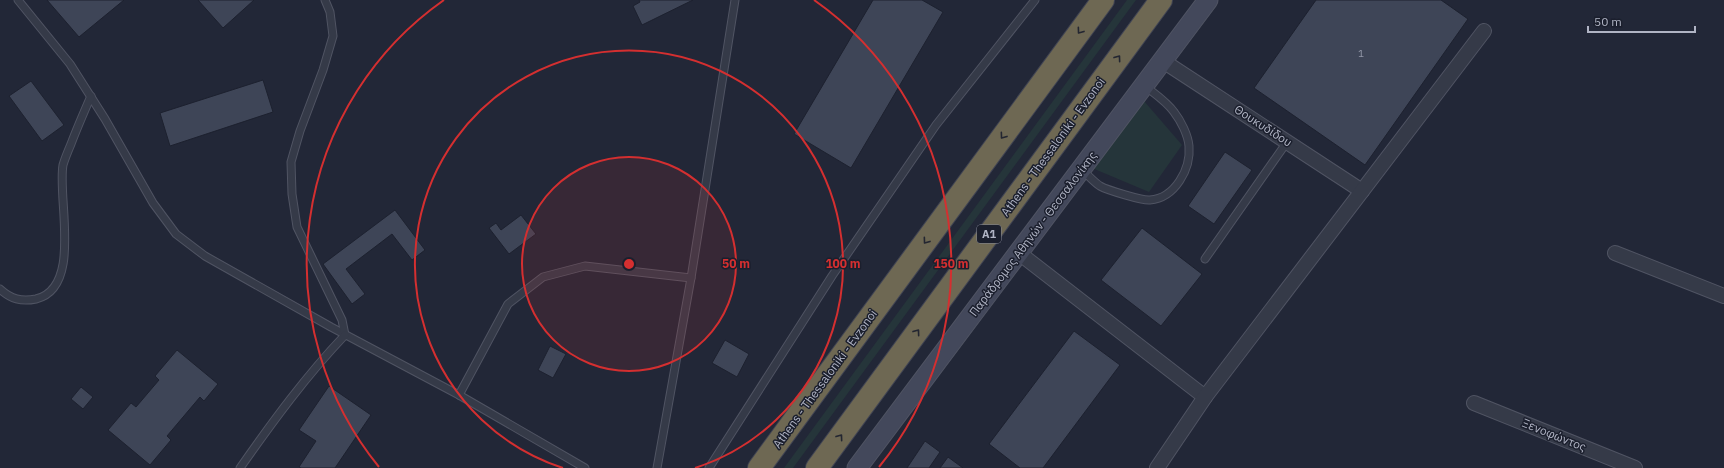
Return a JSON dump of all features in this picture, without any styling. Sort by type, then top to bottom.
[{"type":"highway","name":"Athens - Thessaloniki - Evzonoi","points":[[759,468],[1103,0]]},
{"type":"highway","name":"Athens - Thessaloniki - Evzonoi","points":[[817,468],[1161,0]]},
{"type":"main road","name":"Παράδρομος Αθηνών - Θεσσαλονίκης","points":[[857,468],[1208,0]]},
{"type":"street","points":[[1156,468],[1205,397],[1484,31]]},
{"type":"street","name":"Θουκυδίδου","points":[[1163,61],[1362,191]]},
{"type":"street","points":[[1019,253],[1205,397]]},
{"type":"street","points":[[1615,253],[1724,296]]},
{"type":"street","name":"Ξενοφώντος","points":[[1474,403],[1635,468]]},
{"type":"lane","points":[[18,0],[70,64],[91,96],[153,203],[176,234],[205,256],[345,335],[459,394],[585,468]]},
{"type":"lane","points":[[325,0],[330,12],[333,36],[323,70],[300,132],[291,162],[292,194],[297,227],[342,320],[345,335]]},
{"type":"lane","points":[[657,468],[691,278],[735,0]]},
{"type":"lane","points":[[709,468],[832,276],[936,125],[1035,0]]},
{"type":"lane","points":[[1082,170],[1101,186],[1127,196],[1150,200],[1168,194],[1179,183],[1187,166],[1189,146],[1184,129],[1174,112],[1145,86]]},
{"type":"lane","points":[[0,289],[10,298],[25,301],[43,297],[59,281],[64,258],[65,223],[62,182],[64,163],[91,96]]},
{"type":"lane","points":[[1205,259],[1287,142]]},
{"type":"lane","points":[[459,394],[508,304],[543,277],[585,266],[691,278]]},
{"type":"lane","points":[[240,468],[280,412],[319,363],[345,335]]},
{"type":"shaded area","points":[[1127,0],[1136,0],[793,468],[784,468]]},
{"type":"shaded area","points":[[1144,101],[1182,145],[1149,192],[1092,168]]},
{"type":"building","points":[[47,0],[124,0],[79,37]]},
{"type":"building","points":[[198,0],[254,0],[223,28]]},
{"type":"building","points":[[639,0],[693,0],[642,25],[633,6],[640,2]]},
{"type":"building","points":[[873,0],[922,0],[943,12],[851,168],[794,134]]},
{"type":"building","points":[[1316,0],[1441,0],[1468,19],[1365,165],[1254,88]]},
{"type":"building","points":[[263,80],[273,112],[170,146],[160,113]]},
{"type":"building","points":[[31,81],[64,125],[42,141],[9,96]]},
{"type":"building","points":[[1225,152],[1252,170],[1214,224],[1188,206]]},
{"type":"building","points":[[395,210],[425,250],[412,260],[392,234],[346,269],[365,294],[352,304],[323,264]]},
{"type":"building","points":[[521,215],[536,234],[509,254],[489,228],[496,223],[501,230]]},
{"type":"building","points":[[1142,228],[1202,274],[1161,326],[1101,280]]},
{"type":"building","points":[[1074,331],[1120,365],[1043,468],[1020,468],[989,444]]},
{"type":"building","points":[[725,340],[749,354],[737,377],[712,363]]},
{"type":"building","points":[[550,346],[566,354],[553,378],[538,370]]},
{"type":"building","points":[[177,350],[218,384],[204,401],[200,397],[167,436],[171,440],[150,465],[108,430],[131,403],[136,407],[159,380],[155,376]]},
{"type":"building","points":[[329,386],[371,415],[335,468],[301,468],[299,467],[316,441],[299,430]]},
{"type":"building","points":[[81,387],[93,397],[83,409],[71,399]]},
{"type":"building","points":[[925,441],[940,452],[929,468],[907,468]]},
{"type":"building","points":[[948,457],[963,468],[940,468]]}]
